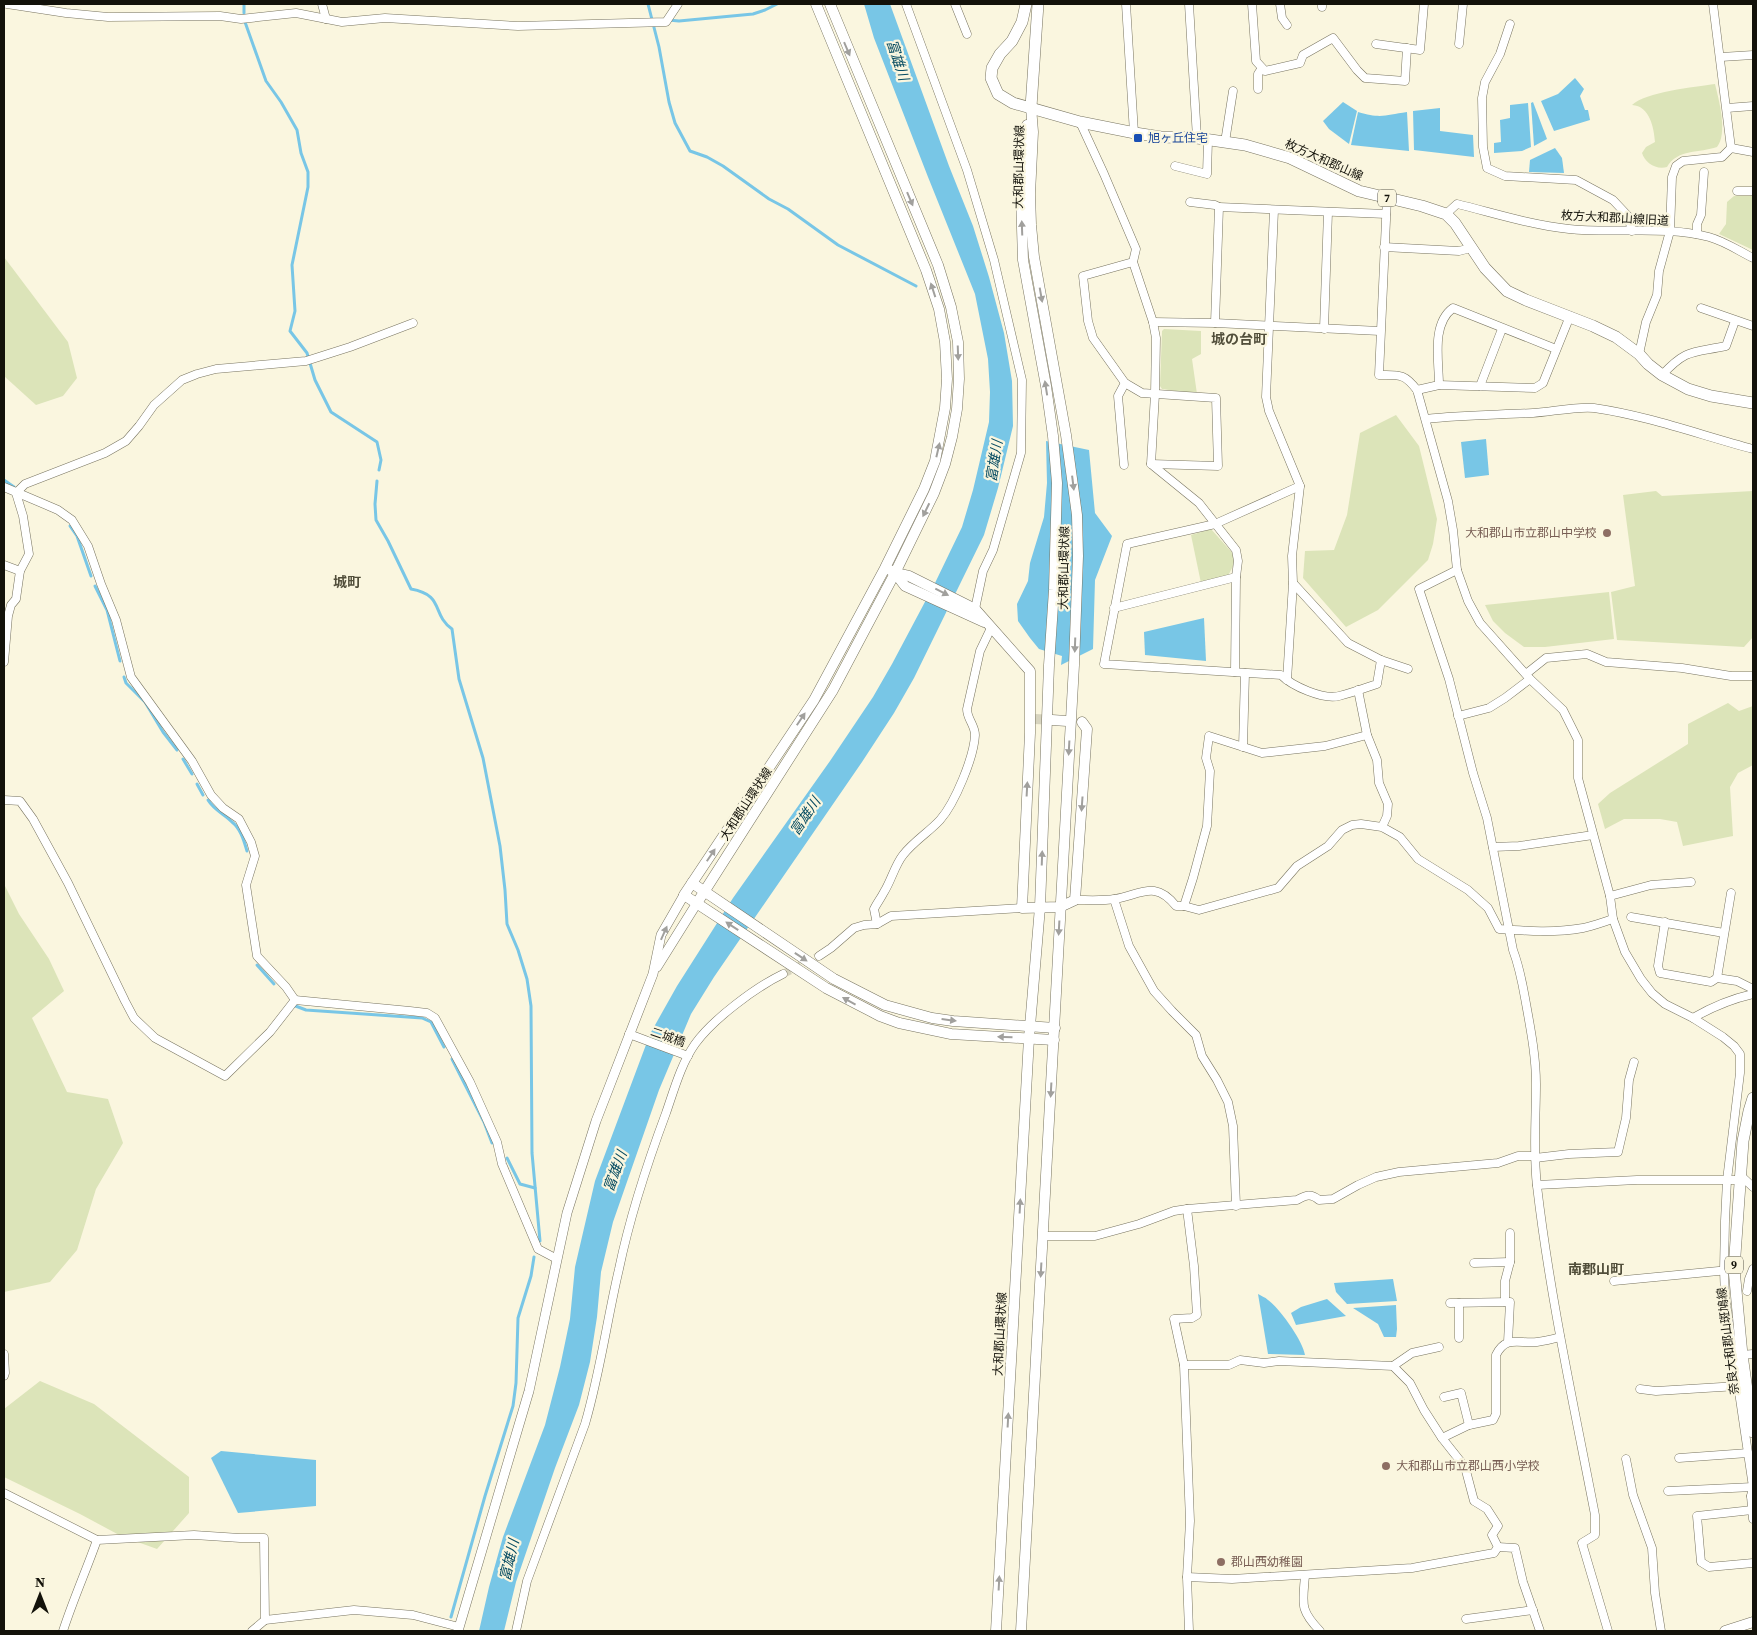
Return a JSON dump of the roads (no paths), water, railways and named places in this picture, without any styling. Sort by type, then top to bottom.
[{"type":"main road","name":"大和郡山環状線","points":[[684,895],[814,700],[885,568],[924,489],[935,461],[945,408],[947,379],[945,342],[939,309],[926,270],[816,4]]},
{"type":"main road","name":"大和郡山環状線","points":[[696,903],[816,718],[895,573],[946,464],[957,409],[959,380],[958,342],[951,306],[938,265],[830,4]]},
{"type":"main road","name":"枚方大和郡山線","points":[[1026,4],[1022,22],[1012,42],[1000,54],[992,68],[991,78],[998,94],[1013,103],[1080,122],[1134,133],[1245,145],[1290,158],[1359,191],[1422,206],[1446,214]]},
{"type":"main road","points":[[1031,107],[1038,4]]},
{"type":"main road","name":"大和郡山環状線","points":[[1021,1631],[1055,1028],[1078,556],[1077,515],[1066,435],[1034,257],[1030,194],[1033,132],[1031,107]]},
{"type":"main road","name":"大和郡山環状線","points":[[996,1631],[1029,1038],[1040,907],[1057,483],[1046,386],[1023,260],[1021,195],[1026,132],[1031,107]]},
{"type":"main road","points":[[1446,214],[1455,223],[1484,268],[1507,291],[1616,337],[1639,354],[1662,375],[1688,389],[1710,396],[1753,403]]},
{"type":"main road","points":[[885,568],[907,581],[972,612],[989,626],[1030,671],[1032,719],[1022,908],[1060,907],[1076,900],[1087,729],[1082,722]]},
{"type":"main road","points":[[1052,720],[1067,721]]},
{"type":"main road","points":[[692,883],[834,979],[885,1004],[932,1018],[1055,1028]]},
{"type":"main road","points":[[684,895],[826,988],[880,1016],[951,1034],[1054,1040]]},
{"type":"main road","name":"奈良大和郡山斑鳩線","points":[[1753,1098],[1743,1141],[1729,1270],[1748,1354],[1753,1432]]},
{"type":"main road","points":[[1725,1631],[1753,1622]]},
{"type":"street","points":[[7,4],[108,17],[220,16],[241,20],[296,13],[342,22],[385,18],[518,26],[664,21],[678,4]]},
{"type":"street","points":[[322,4],[326,20]]},
{"type":"street","points":[[906,4],[966,170],[994,260],[1022,380],[1021,453],[993,550],[983,571],[972,612]]},
{"type":"street","points":[[955,4],[967,34]]},
{"type":"street","points":[[1126,4],[1134,133]]},
{"type":"street","points":[[1175,166],[1207,174],[1189,4]]},
{"type":"street","points":[[1252,4],[1256,61],[1265,71],[1300,64],[1304,55],[1333,38],[1365,78],[1406,81],[1407,48]]},
{"type":"street","points":[[1280,4],[1282,18],[1287,26]]},
{"type":"street","points":[[1376,44],[1420,50],[1424,4]]},
{"type":"street","points":[[1459,44],[1463,4]]},
{"type":"street","points":[[1715,4],[1716,36],[1721,57],[1731,148]]},
{"type":"street","points":[[1510,24],[1500,54],[1486,82],[1482,98],[1483,146],[1487,168],[1505,176],[1576,180],[1613,200],[1628,216],[1632,231]]},
{"type":"street","points":[[1721,57],[1753,55]]},
{"type":"street","points":[[1258,88],[1258,74],[1262,68]]},
{"type":"street","points":[[1225,142],[1233,91]]},
{"type":"street","points":[[1727,108],[1753,106]]},
{"type":"street","points":[[1080,122],[1136,249],[1133,262],[1153,322],[1156,338],[1151,464]]},
{"type":"street","points":[[1731,148],[1753,152]]},
{"type":"street","points":[[1639,354],[1646,322],[1657,294],[1659,271],[1670,231],[1672,177],[1676,166],[1682,161],[1722,156],[1731,148]]},
{"type":"street","points":[[1697,234],[1697,224],[1701,215],[1704,172]]},
{"type":"street","points":[[1737,191],[1753,191]]},
{"type":"street","points":[[1387,198],[1379,375],[1396,375],[1409,380],[1417,390],[1448,502],[1457,570],[1468,601],[1480,623],[1528,676],[1563,710],[1578,740],[1578,778],[1610,896],[1613,919],[1625,952],[1641,979],[1665,1004],[1693,1018],[1723,1037],[1740,1054],[1740,1073],[1727,1180],[1729,1270],[1725,1297],[1753,1487],[1753,1519]]},
{"type":"street","points":[[1190,202],[1219,207],[1386,214]]},
{"type":"street","name":"枚方大和郡山線旧道","points":[[1446,214],[1458,204],[1512,218],[1569,229],[1670,231],[1697,234],[1711,238],[1753,258]]},
{"type":"street","points":[[1215,323],[1219,207]]},
{"type":"street","points":[[1274,210],[1266,397],[1269,411],[1300,486],[1292,556],[1293,583],[1287,680]]},
{"type":"street","points":[[1324,329],[1328,212]]},
{"type":"street","points":[[1384,247],[1459,251],[1471,248]]},
{"type":"street","points":[[1133,262],[1082,276],[1088,320],[1093,338],[1125,383],[1142,393],[1216,398],[1218,466],[1151,464]]},
{"type":"street","points":[[1439,385],[1439,330],[1447,313],[1453,308],[1556,349]]},
{"type":"street","points":[[1701,308],[1753,326]]},
{"type":"street","points":[[1417,390],[1439,385],[1535,388],[1543,383],[1570,316]]},
{"type":"street","points":[[1662,375],[1687,353],[1726,346],[1735,320]]},
{"type":"street","points":[[1153,322],[1380,331]]},
{"type":"street","points":[[16,493],[25,484],[105,453],[126,441],[154,405],[182,380],[216,369],[309,360],[413,323]]},
{"type":"street","points":[[1480,386],[1502,329]]},
{"type":"street","points":[[1124,465],[1118,396],[1125,383]]},
{"type":"street","points":[[1426,419],[1461,415],[1535,413],[1592,408],[1675,425],[1720,441],[1753,449]]},
{"type":"street","points":[[1151,464],[1199,503],[1236,550],[1238,561],[1236,577],[1236,672]]},
{"type":"street","points":[[1300,486],[1215,524],[1127,544],[1104,664],[1281,675],[1313,693],[1337,697],[1377,684],[1381,660]]},
{"type":"street","points":[[4,487],[58,510],[72,520],[88,546],[116,620],[131,677],[192,761],[211,795],[223,808],[239,819],[251,842],[255,856],[246,885],[258,956],[294,1000]]},
{"type":"street","points":[[4,662],[5,627],[11,605],[16,599],[20,571],[29,554],[23,516],[16,493]]},
{"type":"street","points":[[4,565],[20,571]]},
{"type":"street","points":[[1457,570],[1419,589],[1449,679],[1473,773],[1487,818],[1498,882],[1513,950],[1520,972],[1535,1060],[1537,1185],[1560,1337],[1595,1515],[1595,1535],[1582,1543],[1608,1631]]},
{"type":"street","points":[[1114,608],[1236,577]]},
{"type":"street","points":[[1293,583],[1348,643],[1381,660],[1408,669]]},
{"type":"street","points":[[877,924],[873,911],[874,908],[884,894],[900,860],[911,846],[941,819],[961,784],[975,735],[974,728],[967,715],[967,709],[980,651],[989,626]]},
{"type":"street","points":[[1458,716],[1489,708],[1505,698],[1546,658],[1587,654],[1606,662],[1682,668],[1731,676],[1753,676]]},
{"type":"street","points":[[1243,747],[1245,673]]},
{"type":"street","points":[[1358,690],[1367,735],[1377,760],[1379,783],[1388,804],[1387,816],[1382,827]]},
{"type":"street","points":[[1184,906],[1207,826],[1210,771],[1206,758],[1209,736],[1262,753],[1326,746],[1367,735]]},
{"type":"street","points":[[4,800],[20,801],[33,819],[72,891],[134,1018],[154,1038],[225,1076],[270,1032],[294,1000]]},
{"type":"street","points":[[1076,900],[1114,899],[1145,891],[1156,891],[1168,896],[1176,906],[1199,910],[1278,888],[1296,866],[1328,846],[1342,830],[1352,825],[1361,824],[1382,827],[1400,837],[1418,859],[1468,890],[1488,908],[1499,928],[1519,931],[1570,930],[1585,928],[1613,919]]},
{"type":"street","points":[[1493,847],[1519,846],[1593,835]]},
{"type":"street","points":[[1610,896],[1652,885],[1691,882]]},
{"type":"street","points":[[1717,978],[1731,893]]},
{"type":"street","points":[[252,1631],[266,1620],[354,1610],[413,1615],[458,1629],[529,1390],[567,1213],[593,1130],[652,974],[661,935],[684,895]]},
{"type":"street","points":[[1114,899],[1129,946],[1154,991],[1196,1035],[1202,1056],[1228,1102],[1233,1126],[1236,1206]]},
{"type":"street","points":[[652,974],[696,903]]},
{"type":"street","points":[[819,956],[854,928],[864,924],[877,924],[891,916],[1022,908]]},
{"type":"street","points":[[1631,917],[1724,933]]},
{"type":"street","points":[[1665,922],[1658,966],[1660,972],[1711,982],[1717,978],[1737,981],[1753,989]]},
{"type":"street","points":[[516,1631],[527,1581],[585,1424],[592,1399],[618,1269],[630,1223],[655,1142],[688,1056],[706,1030],[762,984],[784,974]]},
{"type":"street","points":[[1693,1018],[1732,999],[1753,994]]},
{"type":"street","points":[[294,1000],[427,1013],[435,1018],[470,1082],[497,1142],[502,1164],[538,1249],[557,1259]]},
{"type":"street","name":"二城橋","points":[[629,1034],[688,1056]]},
{"type":"street","points":[[1043,1236],[1095,1236],[1139,1224],[1174,1211],[1187,1209],[1297,1200],[1306,1195],[1314,1196],[1319,1200],[1333,1199],[1376,1177],[1391,1174],[1498,1163],[1518,1156],[1536,1157],[1618,1152],[1626,1118],[1629,1080],[1634,1062]]},
{"type":"street","points":[[1537,1185],[1637,1180],[1727,1180],[1740,1177],[1753,1187]]},
{"type":"street","points":[[1187,1209],[1194,1266],[1197,1315],[1192,1318],[1174,1319],[1184,1365],[1190,1521],[1187,1577],[1189,1631]]},
{"type":"street","points":[[1505,1302],[1505,1281],[1510,1262],[1510,1233]]},
{"type":"street","points":[[1474,1263],[1510,1262]]},
{"type":"street","points":[[1735,1291],[1750,1291],[1748,1279],[1753,1269]]},
{"type":"street","points":[[1614,1281],[1729,1270]]},
{"type":"street","points":[[1450,1303],[1510,1302],[1508,1342]]},
{"type":"street","points":[[1459,1303],[1459,1338]]},
{"type":"street","points":[[1442,1438],[1469,1425],[1492,1420],[1496,1414],[1496,1355],[1500,1346],[1508,1342],[1536,1342],[1560,1337]]},
{"type":"street","points":[[1184,1365],[1230,1365],[1240,1360],[1264,1363],[1279,1361],[1393,1366],[1412,1353],[1439,1346]]},
{"type":"street","points":[[4,1354],[4,1376]]},
{"type":"street","points":[[1393,1366],[1410,1383],[1442,1438],[1465,1467],[1474,1501],[1487,1509],[1498,1526],[1492,1535],[1498,1547]]},
{"type":"street","points":[[1640,1390],[1656,1391],[1738,1386]]},
{"type":"street","points":[[1444,1397],[1461,1393],[1469,1425]]},
{"type":"street","points":[[1679,1458],[1748,1453]]},
{"type":"street","points":[[1626,1459],[1632,1495],[1652,1548],[1655,1593],[1661,1631]]},
{"type":"street","points":[[1668,1491],[1753,1487]]},
{"type":"street","points":[[4,1493],[97,1540],[194,1535],[264,1538],[266,1620]]},
{"type":"street","points":[[1752,1510],[1696,1516],[1701,1562],[1709,1567],[1753,1563]]},
{"type":"street","points":[[63,1631],[73,1599],[97,1540]]},
{"type":"street","points":[[1187,1577],[1232,1579],[1412,1568],[1494,1552],[1498,1547]]},
{"type":"street","points":[[1498,1547],[1514,1548],[1523,1582],[1540,1631]]},
{"type":"street","points":[[1305,1575],[1303,1607],[1310,1621],[1320,1631]]},
{"type":"street","points":[[1466,1619],[1533,1610]]},
{"type":"water","name":"富雄川","points":[[864,4],[890,4],[973,226],[1004,333],[1012,381],[1013,426],[984,535],[914,678],[862,762],[714,977],[691,1014],[659,1090],[613,1222],[601,1272],[590,1362],[579,1405],[516,1582],[504,1631],[479,1631],[503,1537],[545,1425],[560,1367],[570,1319],[575,1267],[595,1181],[650,1034],[677,986],[733,898],[873,697],[935,583],[962,527],[973,490],[989,422],[990,392],[988,359],[975,294],[874,38]]},
{"type":"water","points":[[1575,78],[1584,89],[1580,96],[1585,110],[1588,110],[1590,120],[1554,131],[1541,101],[1558,94]]},
{"type":"water","points":[[1343,102],[1357,111],[1349,144],[1329,129],[1323,121]]},
{"type":"water","points":[[1533,102],[1547,139],[1534,146],[1531,103]]},
{"type":"water","points":[[1528,103],[1531,147],[1522,151],[1494,153],[1494,143],[1501,142],[1500,120],[1510,118],[1510,105]]},
{"type":"water","points":[[1440,108],[1440,131],[1473,135],[1474,157],[1414,150],[1413,111]]},
{"type":"water","points":[[1358,112],[1378,116],[1407,112],[1409,151],[1351,145]]},
{"type":"water","points":[[1555,148],[1562,158],[1564,173],[1529,172],[1530,160]]},
{"type":"water","points":[[1486,439],[1489,475],[1465,478],[1461,442]]},
{"type":"water","points":[[1046,441],[1089,450],[1095,513],[1112,536],[1095,580],[1093,649],[1061,665],[1062,656],[1039,649],[1018,621],[1017,604],[1028,581],[1030,563],[1044,517],[1047,483]]},
{"type":"water","points":[[1204,618],[1206,661],[1145,655],[1144,632]]},
{"type":"water","points":[[1393,1279],[1397,1301],[1347,1304],[1336,1292],[1334,1283]]},
{"type":"water","points":[[1258,1294],[1273,1304],[1284,1318],[1296,1334],[1305,1355],[1268,1354]]},
{"type":"water","points":[[1327,1299],[1346,1316],[1296,1325],[1291,1313],[1301,1307]]},
{"type":"water","points":[[1396,1305],[1396,1337],[1384,1337],[1378,1324],[1353,1308]]},
{"type":"water","points":[[221,1451],[316,1460],[316,1506],[238,1513],[211,1458]]},
{"type":"waterway","points":[[244,4],[244,13]]},
{"type":"waterway","points":[[648,4],[659,47],[669,102],[675,123],[690,151],[707,157],[723,166],[838,245],[916,286]]},
{"type":"waterway","points":[[668,20],[679,21],[753,14],[777,4]]},
{"type":"waterway","points":[[245,22],[266,81],[297,130],[301,153],[308,172],[308,187],[292,265],[295,311],[290,331],[307,353],[315,380],[331,412],[377,442],[381,460],[379,470]]},
{"type":"waterway","points":[[4,480],[14,487]]},
{"type":"waterway","points":[[377,481],[376,520],[411,589],[429,596],[452,629],[459,679],[483,758],[500,846],[507,924],[527,979],[531,1006],[532,1153],[540,1241]]},
{"type":"waterway","points":[[70,526],[77,536],[91,576]]},
{"type":"waterway","points":[[95,586],[107,610],[120,661]]},
{"type":"waterway","points":[[124,677],[126,683],[145,702],[163,732],[177,750]]},
{"type":"waterway","points":[[183,759],[192,774]]},
{"type":"waterway","points":[[197,784],[203,795]]},
{"type":"waterway","points":[[208,800],[213,807],[238,828],[247,851]]},
{"type":"waterway","points":[[257,965],[274,984]]},
{"type":"waterway","points":[[293,1005],[306,1010],[422,1018],[431,1022],[444,1047]]},
{"type":"waterway","points":[[452,1059],[484,1122],[492,1143]]},
{"type":"waterway","points":[[507,1158],[520,1184],[535,1188]]},
{"type":"waterway","points":[[451,1617],[513,1406],[516,1383],[518,1318],[531,1276],[534,1257]]},
{"type":"tunnel","points":[[1035,719],[1052,720]]},
{"type":"tunnel","points":[[783,974],[819,956]]},
{"type":"place","name":"旭ヶ丘住宅","points":[[1138,138]]},
{"type":"place","name":"大和郡山市立郡山中学校","points":[[1607,533]]},
{"type":"place","name":"大和郡山市立郡山西小学校","points":[[1386,1466]]},
{"type":"place","name":"郡山西幼稚園","points":[[1221,1562]]},
{"type":"district","name":"城の台町","points":[[1239,339]]},
{"type":"district","name":"城町","points":[[347,582]]},
{"type":"district","name":"南郡山町","points":[[1596,1269]]}]
